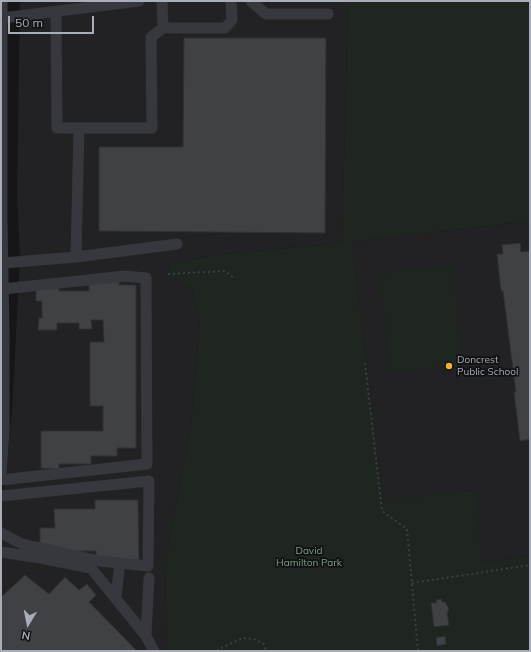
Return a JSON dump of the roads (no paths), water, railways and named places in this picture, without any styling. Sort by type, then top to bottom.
[{"type":"street","points":[[1,466],[3,384],[2,1]]},
{"type":"street","points":[[2,18],[139,1]]},
{"type":"street","points":[[162,1],[163,28]]},
{"type":"street","points":[[56,12],[57,128],[152,128],[151,37],[163,28],[224,28],[232,20],[231,1]]},
{"type":"street","points":[[251,1],[266,14],[328,14]]},
{"type":"street","points":[[76,258],[79,128]]},
{"type":"street","points":[[3,263],[76,258],[177,244]]},
{"type":"street","points":[[1,480],[147,464],[146,278],[124,276],[3,288]]},
{"type":"street","points":[[1,496],[149,481],[148,566],[100,561],[22,544],[1,533]]},
{"type":"street","points":[[1,552],[91,568],[116,597],[146,636],[154,651]]},
{"type":"street","points":[[116,597],[119,570]]},
{"type":"street","points":[[146,636],[149,578]]},
{"type":"place","name":"Doncrest Public School","points":[[449,366]]},
{"type":"park label","name":"David Hamilton Park","points":[[309,556]]}]
